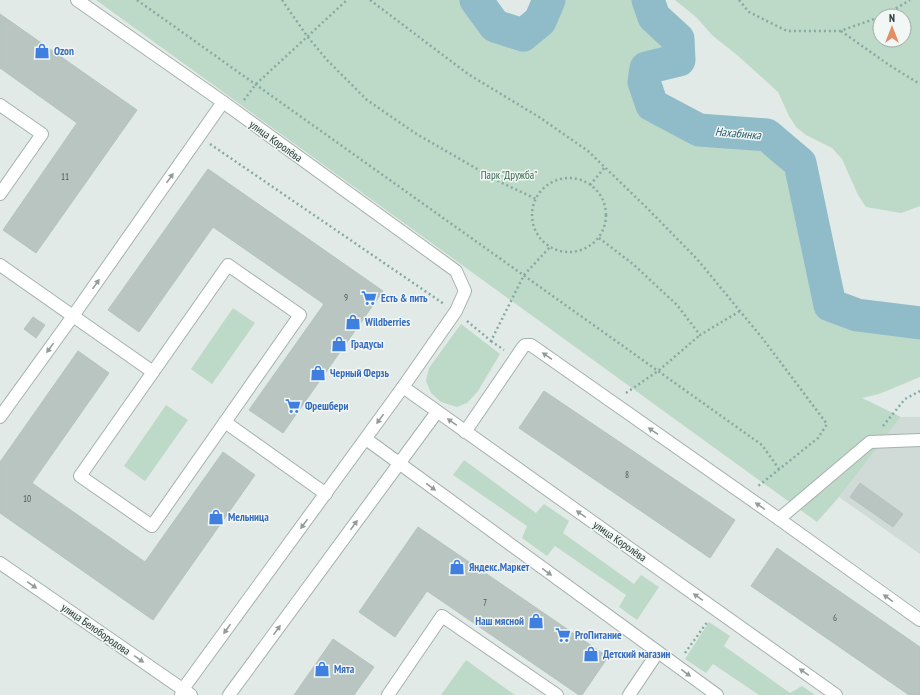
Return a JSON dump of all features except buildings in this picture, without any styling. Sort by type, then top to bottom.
[{"type":"street","name":"улица Королёва","points":[[77,0],[223,102],[456,271],[465,291],[456,311]]},
{"type":"street","points":[[0,417],[73,316],[223,102]]},
{"type":"street","points":[[0,105],[42,134],[0,194]]},
{"type":"street","points":[[0,265],[153,372]]},
{"type":"street","points":[[228,265],[300,315],[152,526],[80,476],[153,372],[228,265]]},
{"type":"street","points":[[185,693],[456,311]]},
{"type":"street","points":[[466,432],[525,345],[530,345],[779,519],[920,620]]},
{"type":"street","name":"улица Королёва","points":[[403,387],[836,695]]},
{"type":"street","points":[[229,695],[437,412]]},
{"type":"street","points":[[225,422],[326,494]]},
{"type":"street","points":[[366,439],[718,695]]},
{"type":"street","points":[[779,519],[870,442],[920,440]]},
{"type":"street","name":"улица Белобородова","points":[[0,563],[185,693]]},
{"type":"street","points":[[388,695],[442,616],[558,695]]},
{"type":"street","points":[[629,695],[658,652]]},
{"type":"path","points":[[138,0],[762,445],[779,469]]},
{"type":"path","points":[[282,0],[307,36],[327,60],[367,100],[422,137],[496,180],[536,200]]},
{"type":"path","points":[[235,111],[256,84],[347,0]]},
{"type":"path","points":[[370,0],[468,74],[539,117],[588,152],[605,167],[697,259],[740,311],[827,424],[818,438],[746,496]]},
{"type":"path","points":[[739,0],[749,12],[786,31],[840,31],[872,20]]},
{"type":"path","points":[[896,8],[910,0]]},
{"type":"path","points":[[840,31],[889,65],[920,84]]},
{"type":"path","points":[[199,136],[456,311],[491,341],[524,275],[550,247]]},
{"type":"path","points":[[590,185],[605,167]]},
{"type":"path","points":[[570,178],[581,180],[590,185],[598,192],[606,209],[604,229],[599,238],[591,245],[571,252],[560,251],[550,247],[542,240],[536,231],[533,221],[532,210],[541,190],[559,180],[570,178]]},
{"type":"path","points":[[599,238],[633,264],[677,305],[700,335]]},
{"type":"path","points":[[612,402],[658,371],[700,335],[740,311]]},
{"type":"path","points":[[893,413],[905,399],[920,391]]},
{"type":"path","points":[[676,665],[716,610]]},
{"type":"shaded area","points":[[901,417],[920,417],[920,554],[839,497]]},
{"type":"green space","name":"Парк \"Дружба\"","points":[[96,0],[471,0],[525,40],[545,32],[555,14],[560,0],[640,0],[640,15],[659,28],[669,48],[652,60],[639,76],[638,97],[652,113],[691,135],[711,135],[754,146],[774,156],[797,192],[807,234],[823,279],[824,300],[836,312],[849,319],[869,322],[920,318],[920,377],[879,394],[862,398],[901,417],[839,497],[817,522]]},
{"type":"green space","points":[[675,0],[920,0],[920,206],[901,213],[866,207],[858,195],[842,159],[832,148],[806,135],[796,127],[778,92],[736,54],[713,36],[696,17]]},
{"type":"green space","points":[[233,308],[255,323],[212,384],[191,369]]},
{"type":"green space","points":[[461,324],[500,354],[478,391],[467,403],[457,407],[441,402],[431,393],[426,381],[429,368]]},
{"type":"green space","points":[[166,405],[188,420],[145,481],[124,466]]},
{"type":"green space","points":[[464,460],[536,513],[544,504],[569,521],[563,533],[634,584],[641,575],[659,587],[637,620],[619,607],[626,595],[555,546],[547,556],[522,538],[527,526],[453,475]]},
{"type":"green space","points":[[709,622],[730,636],[724,646],[790,693],[802,686],[815,695],[759,695],[713,664],[706,673],[685,659]]},
{"type":"green space","points":[[466,660],[515,695],[441,695]]},
{"type":"waterway","name":"Нахабинка","points":[[476,0],[495,26],[523,35],[540,21],[549,0]]},
{"type":"waterway","name":"Нахабинка","points":[[648,0],[654,17],[678,39],[679,60],[646,68],[644,82],[652,105],[699,130],[767,135],[800,163],[830,305],[857,315],[920,323]]},
{"type":"place","name":"Ozon","points":[[42,51]]},
{"type":"place","name":"Есть & пить","points":[[369,298]]},
{"type":"place","name":"Wildberries","points":[[353,322]]},
{"type":"place","name":"Градусы","points":[[339,344]]},
{"type":"place","name":"Черный Ферзь","points":[[318,373]]},
{"type":"place","name":"Фрешбери","points":[[293,406]]},
{"type":"place","name":"Мельница","points":[[216,517]]},
{"type":"place","name":"Яндекс.Маркет","points":[[457,567]]},
{"type":"place","name":"Наш мясной","points":[[536,621]]},
{"type":"place","name":"ProПитание","points":[[563,635]]},
{"type":"place","name":"Детский магазин","points":[[591,654]]},
{"type":"place","name":"Мята","points":[[322,669]]}]
